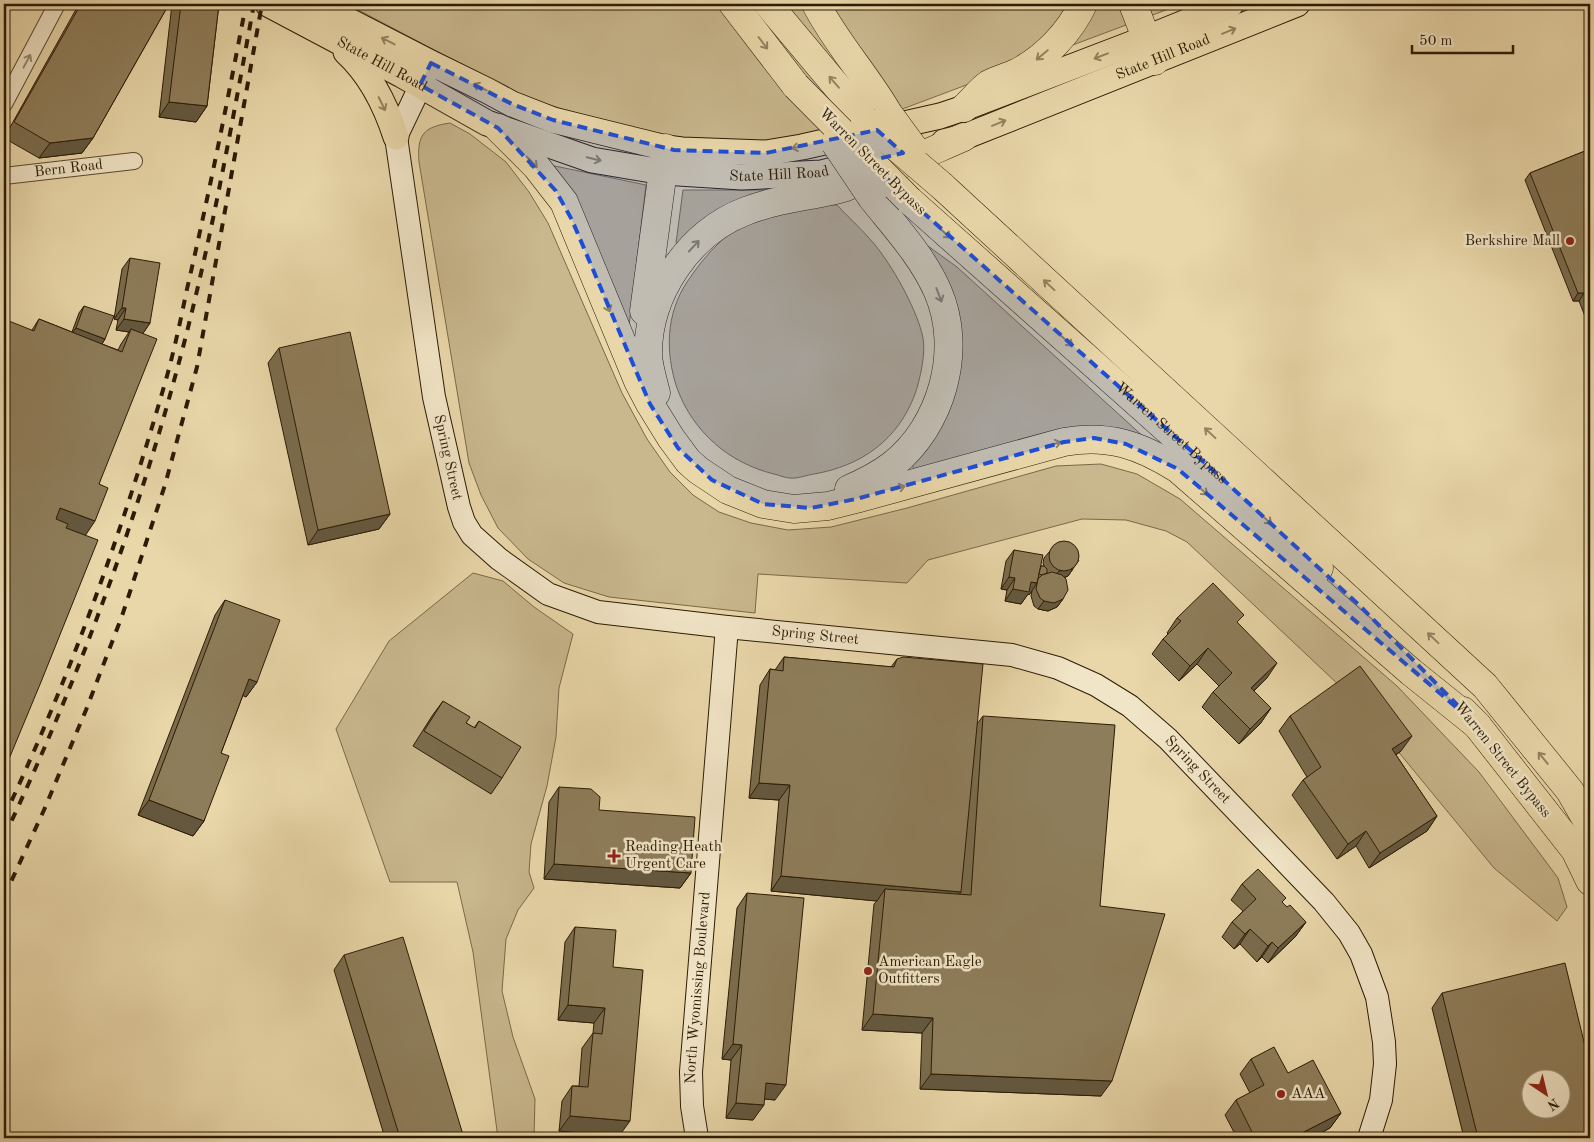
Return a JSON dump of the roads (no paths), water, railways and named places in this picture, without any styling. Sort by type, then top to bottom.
[{"type":"highway","name":"Warren Street Bypass","points":[[733,4],[796,86],[908,200],[1215,472],[1360,606],[1477,724],[1574,850],[1590,881]]},
{"type":"highway","name":"Warren Street Bypass","points":[[768,4],[942,186],[1485,686],[1570,792],[1590,826]]},
{"type":"highway","points":[[816,4],[877,116]]},
{"type":"highway","points":[[964,108],[988,85],[1016,74],[1041,57],[1062,36],[1084,4]]},
{"type":"highway","points":[[1133,4],[1157,47]]},
{"type":"highway","points":[[1146,4],[1157,47]]},
{"type":"highway","points":[[796,86],[872,198],[921,262],[932,280],[938,292],[946,319],[948,348],[940,397],[926,426],[894,464],[859,485],[815,497],[773,495],[753,491],[716,472],[696,456],[681,439],[663,412],[652,378],[648,356],[652,319],[665,286],[689,251],[701,238],[732,217],[758,206],[844,188],[964,137]]},
{"type":"highway","points":[[498,128],[536,166],[564,202],[635,373],[650,404],[688,461],[712,480],[746,499],[763,504],[794,508],[828,506],[1052,444],[1094,438],[1115,441],[1146,450],[1178,469],[1411,672],[1477,724]]},
{"type":"highway","points":[[658,301],[672,161]]},
{"type":"highway","points":[[650,404],[641,366],[640,341],[672,161]]},
{"type":"highway","points":[[1570,792],[1590,818]]},
{"type":"highway","points":[[1574,850],[1590,892]]},
{"type":"main road","name":"State Hill Road","points":[[268,4],[331,38],[426,74],[488,90],[512,104],[553,120],[672,161],[742,177],[821,173],[964,137],[1157,47],[1231,4]]},
{"type":"main road","name":"State Hill Road","points":[[316,4],[426,74],[487,123],[498,128],[592,160],[672,161],[766,153],[802,147],[940,116],[1297,4]]},
{"type":"main road","points":[[331,38],[358,62],[371,82],[392,124],[396,137]]},
{"type":"street","points":[[4,104],[57,4]]},
{"type":"street","points":[[396,137],[426,74]]},
{"type":"street","name":"Spring Street","points":[[396,137],[434,397],[459,508],[464,522],[472,535],[499,559],[548,594],[598,612],[1012,656],[1058,668],[1082,678],[1130,706],[1168,739],[1324,902],[1349,933],[1361,954],[1377,997],[1384,1042],[1385,1064],[1381,1100],[1369,1138]]},
{"type":"street","name":"Bern Road","points":[[4,176],[134,161]]},
{"type":"street","name":"North Wyomissing Boulevard","points":[[697,1138],[692,1106],[690,1072],[727,627]]},
{"type":"railway","points":[[4,817],[74,655],[133,489],[167,376],[203,218],[246,4]]},
{"type":"railway","points":[[4,837],[54,725],[100,611],[158,436],[187,331],[209,238],[254,4]]},
{"type":"railway","points":[[4,897],[44,810],[86,710],[122,616],[165,485],[197,367],[262,4]]},
{"type":"place","name":"Berkshire Mall","points":[[1570,241]]},
{"type":"place","name":"Reading Heath Urgent Care","points":[[614,856]]},
{"type":"place","name":"American Eagle Outfitters","points":[[868,971]]},
{"type":"place","name":"AAA","points":[[1281,1094]]}]
